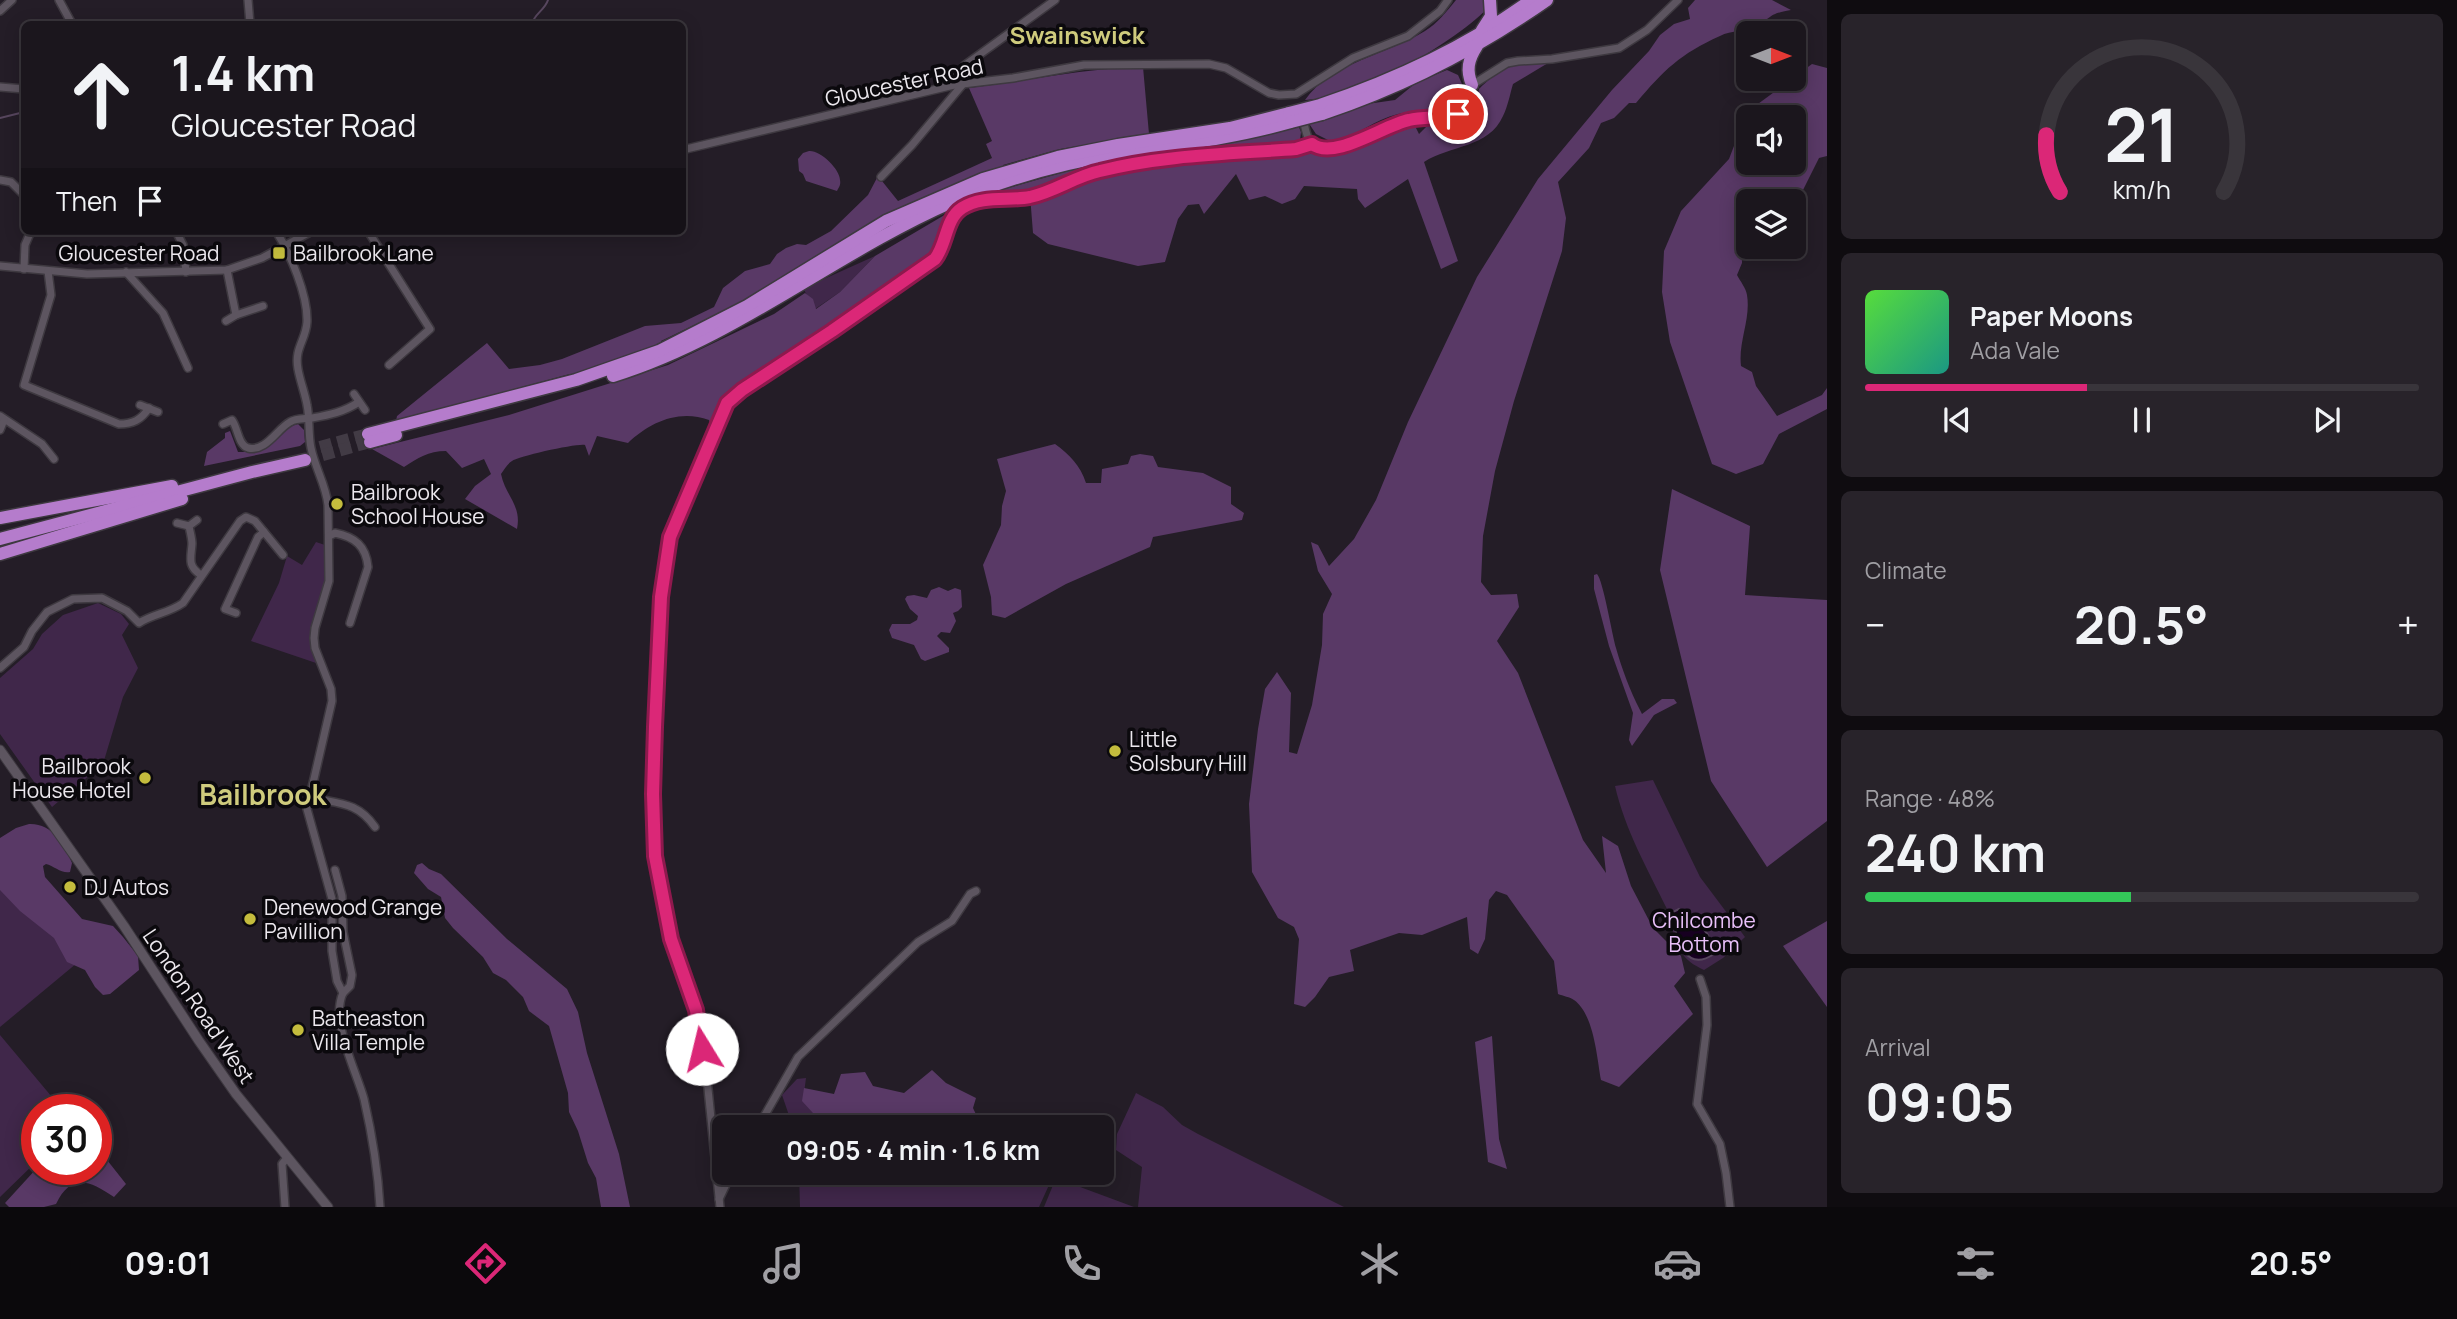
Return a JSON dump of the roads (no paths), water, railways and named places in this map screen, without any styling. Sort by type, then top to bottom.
[{"type":"highway","points":[[1470,80],[1470,56],[1491,16],[1492,0],[1503,6],[1528,3]]},
{"type":"highway","points":[[1321,110],[1478,39],[1547,0]]},
{"type":"highway","points":[[369,438],[576,380],[659,351],[747,306],[886,222],[983,179],[1058,157],[1296,116],[1369,97],[1442,64],[1528,3]]},
{"type":"highway","points":[[1442,64],[1450,65],[1470,80]]},
{"type":"highway","points":[[0,531],[180,484],[304,456],[265,473],[0,554]]},
{"type":"highway","points":[[0,539],[282,466]]},
{"type":"highway","points":[[0,518],[180,484]]},
{"type":"street","points":[[2,9],[12,0]]},
{"type":"street","points":[[59,0],[70,21]]},
{"type":"street","points":[[248,0],[250,21]]},
{"type":"street","points":[[954,85],[956,76],[965,65],[1055,0]]},
{"type":"street","points":[[1448,0],[1408,36],[1353,58],[1296,94],[1296,116],[1312,144],[1321,149],[1336,148],[1410,119],[1458,114],[1465,110],[1472,99],[1470,80],[1507,63],[1552,60],[1619,48],[1647,30],[1678,0]]},
{"type":"street","name":"Gloucester Road","points":[[686,149],[954,85],[1084,65],[1209,64],[1226,68],[1269,93],[1296,94]]},
{"type":"street","points":[[881,177],[963,84]]},
{"type":"street","points":[[0,87],[21,89]]},
{"type":"street","points":[[720,1203],[706,1069],[696,1010],[671,939],[655,856],[653,794],[660,609],[665,562],[674,525],[727,403],[742,390],[935,259],[951,221],[963,207],[987,200],[1035,196],[1102,170],[1172,159],[1296,149],[1312,144]]},
{"type":"street","points":[[0,180],[10,182],[21,192]]},
{"type":"street","points":[[24,270],[25,245],[29,235]]},
{"type":"street","points":[[178,235],[183,245],[186,272]]},
{"type":"street","points":[[279,235],[299,281],[306,315],[305,332],[296,356],[309,418],[311,447],[327,494],[329,581],[314,638],[315,648],[331,688],[331,701],[309,797],[308,817],[332,899],[332,951],[337,981],[343,993]]},
{"type":"street","name":"Gloucester Road","points":[[0,266],[87,274],[227,270],[250,264],[304,235]]},
{"type":"street","points":[[371,235],[430,329],[389,365]]},
{"type":"street","points":[[227,270],[236,315]]},
{"type":"street","points":[[48,271],[51,295],[24,385],[119,424],[138,420],[149,408]]},
{"type":"street","points":[[126,272],[163,313],[188,368]]},
{"type":"street","points":[[226,321],[262,306]]},
{"type":"street","points":[[223,424],[232,420],[241,443],[254,448],[268,442],[289,422],[346,411],[356,398],[365,410]]},
{"type":"street","points":[[140,404],[158,412]]},
{"type":"street","points":[[0,430],[2,418],[42,444],[54,459]]},
{"type":"street","points":[[0,668],[24,648],[32,631],[47,612],[60,604],[86,597],[102,598],[127,611],[139,624],[151,616],[173,610],[183,603],[242,519],[252,518],[283,555]]},
{"type":"street","points":[[177,523],[188,526],[197,520]]},
{"type":"street","points":[[188,526],[192,540],[189,562],[193,570],[201,575]]},
{"type":"street","points":[[236,613],[225,609],[258,537],[264,532]]},
{"type":"street","points":[[328,536],[335,533],[352,538],[363,548],[367,557],[368,567],[350,623]]},
{"type":"street","name":"London Road West","points":[[0,750],[124,926],[224,1076],[328,1207]]},
{"type":"street","points":[[309,797],[356,808],[366,814],[374,827]]},
{"type":"street","points":[[335,870],[342,896],[343,932],[352,975],[350,986],[343,993],[339,1012],[363,1099],[377,1172],[380,1207]]},
{"type":"street","points":[[765,1115],[798,1057],[918,942],[952,921],[970,894],[976,891]]},
{"type":"street","points":[[1700,979],[1706,998],[1707,1025],[1697,1104],[1720,1143],[1727,1173],[1730,1207]]},
{"type":"street","points":[[285,1207],[282,1164],[287,1157]]},
{"type":"street","points":[[720,1203],[727,1185]]},
{"type":"waterway","points":[[533,21],[548,0]]},
{"type":"waterway","points":[[0,118],[21,113]]},
{"type":"tunnel","points":[[320,447],[368,434]]},
{"type":"tunnel","points":[[305,460],[370,442]]},
{"type":"place","name":"Bailbrook Lane","points":[[279,253]]},
{"type":"place","name":"Bailbrook School House","points":[[337,504]]},
{"type":"place","name":"Little Solsbury Hill","points":[[1115,751]]},
{"type":"place","name":"Bailbrook House Hotel","points":[[145,778]]},
{"type":"place","name":"DJ Autos","points":[[70,887]]},
{"type":"place","name":"Denewood Grange Pavillion","points":[[250,919]]},
{"type":"place","name":"Batheaston Villa Temple","points":[[298,1030]]},
{"type":"district","name":"Swainswick","points":[[1077,34]]},
{"type":"district","name":"Bailbrook","points":[[263,794]]},
{"type":"park label","name":"Chilcombe Bottom","points":[[1704,932]]}]
